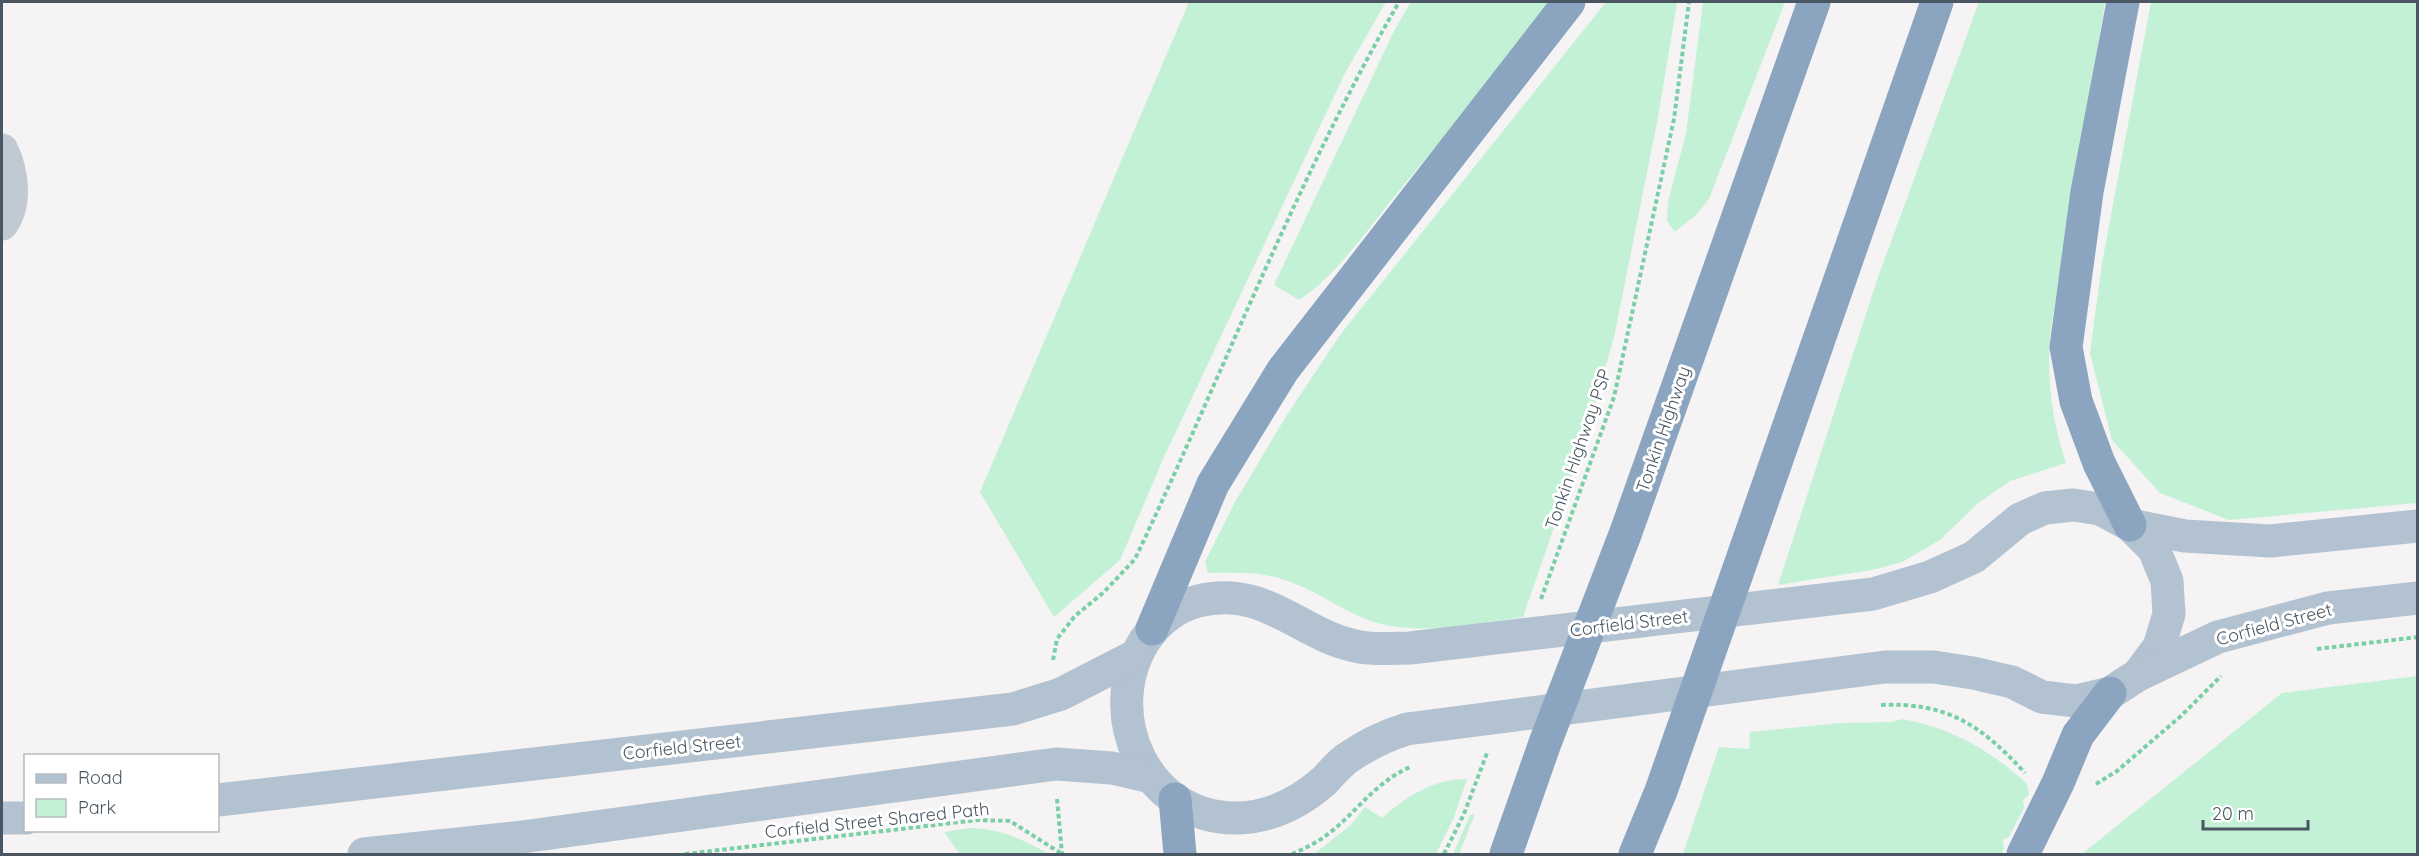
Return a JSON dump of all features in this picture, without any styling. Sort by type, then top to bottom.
[{"type":"highway","points":[[1152,629],[1213,484],[1282,370],[1569,2]]},
{"type":"highway","name":"Tonkin Highway","points":[[1506,855],[1626,532],[1814,2]]},
{"type":"highway","points":[[1635,855],[1662,791],[1938,2]]},
{"type":"highway","points":[[2123,2],[2086,192],[2066,347],[2076,401],[2098,463],[2130,525]]},
{"type":"highway","points":[[2023,855],[2058,783],[2078,735],[2110,693]]},
{"type":"highway","points":[[1163,788],[1180,855]]},
{"type":"main road","name":"Corfield Street","points":[[1163,788],[1134,750],[1126,719],[1126,687],[1135,656],[1152,629],[1173,610],[1197,601],[1224,596],[1253,601],[1336,639],[1360,647],[1410,648],[1873,594],[1921,580],[1974,557],[2020,519],[2045,508],[2073,505],[2100,509],[2130,525],[2154,549],[2167,581],[2169,614],[2159,647],[2138,675]]},
{"type":"main road","name":"Corfield Street","points":[[2130,525],[2186,536],[2270,541],[2418,526]]},
{"type":"main road","name":"Corfield Street","points":[[364,855],[522,837],[1056,764],[1112,768],[1163,788],[1204,812],[1236,818],[1268,814],[1298,801],[1344,760],[1378,738],[1407,729],[1885,666],[1934,666],[1973,673],[2012,682],[2042,698],[2076,701],[2110,693],[2138,675],[2218,637],[2328,608],[2418,598]]},
{"type":"main road","name":"Corfield Street","points":[[219,800],[1013,709],[1061,694],[1135,656]]},
{"type":"main road","points":[[2,818],[24,818]]},
{"type":"lane","points":[[2,150],[12,190],[6,218],[2,224]]},
{"type":"path","points":[[1061,694],[1053,661],[1058,639],[1075,616],[1104,592],[1135,559],[1258,283],[1367,56],[1399,2]]},
{"type":"path","name":"Tonkin Highway PSP","points":[[1539,605],[1614,397],[1674,119],[1689,2]]},
{"type":"path","points":[[2314,650],[2418,637]]},
{"type":"path","points":[[2092,785],[2117,771],[2230,671]]},
{"type":"path","points":[[1444,855],[1464,814],[1489,748]]},
{"type":"path","points":[[1056,764],[1058,824],[1063,854]]},
{"type":"path","name":"Corfield Street Shared Path","points":[[685,855],[978,820],[1010,821],[1063,854]]},
{"type":"green space","points":[[1189,2],[1386,2],[1345,73],[1164,457],[1120,560],[1054,617],[980,492]]},
{"type":"green space","points":[[1411,2],[1550,2],[1350,252],[1326,278],[1299,300],[1274,285],[1395,29]]},
{"type":"green space","points":[[1606,2],[1677,3],[1658,117],[1614,337],[1585,438],[1523,617],[1440,628],[1390,626],[1362,618],[1312,591],[1276,577],[1247,573],[1208,573],[1205,562],[1235,502],[1285,418],[1340,335]]},
{"type":"green space","points":[[1703,2],[1785,2],[1709,199],[1697,214],[1675,232],[1667,221],[1668,201],[1686,134]]},
{"type":"green space","points":[[1979,2],[2105,2],[2051,328],[2049,363],[2051,396],[2066,463],[2010,481],[1977,504],[1940,540],[1902,562],[1877,569],[1778,585],[1877,280]]},
{"type":"green space","points":[[2151,2],[2417,2],[2417,503],[2229,520],[2160,493],[2112,440],[2090,353],[2102,263]]},
{"type":"green space","points":[[2417,676],[2417,854],[2082,854],[2282,693]]},
{"type":"green space","points":[[1902,719],[1937,728],[1969,742],[1999,761],[2027,784],[2029,795],[2023,800],[2024,808],[2009,837],[2003,840],[2004,849],[2001,854],[1683,854],[1719,747],[1749,749],[1750,732],[1841,723],[1892,722]]},
{"type":"green space","points":[[1467,779],[1454,817],[1436,854],[1314,854],[1351,825],[1365,807],[1382,818],[1400,803],[1421,791],[1443,782]]},
{"type":"green space","points":[[1475,814],[1459,854],[1453,854],[1470,815]]},
{"type":"green space","points":[[970,828],[1001,833],[1049,854],[960,854],[944,832]]}]
